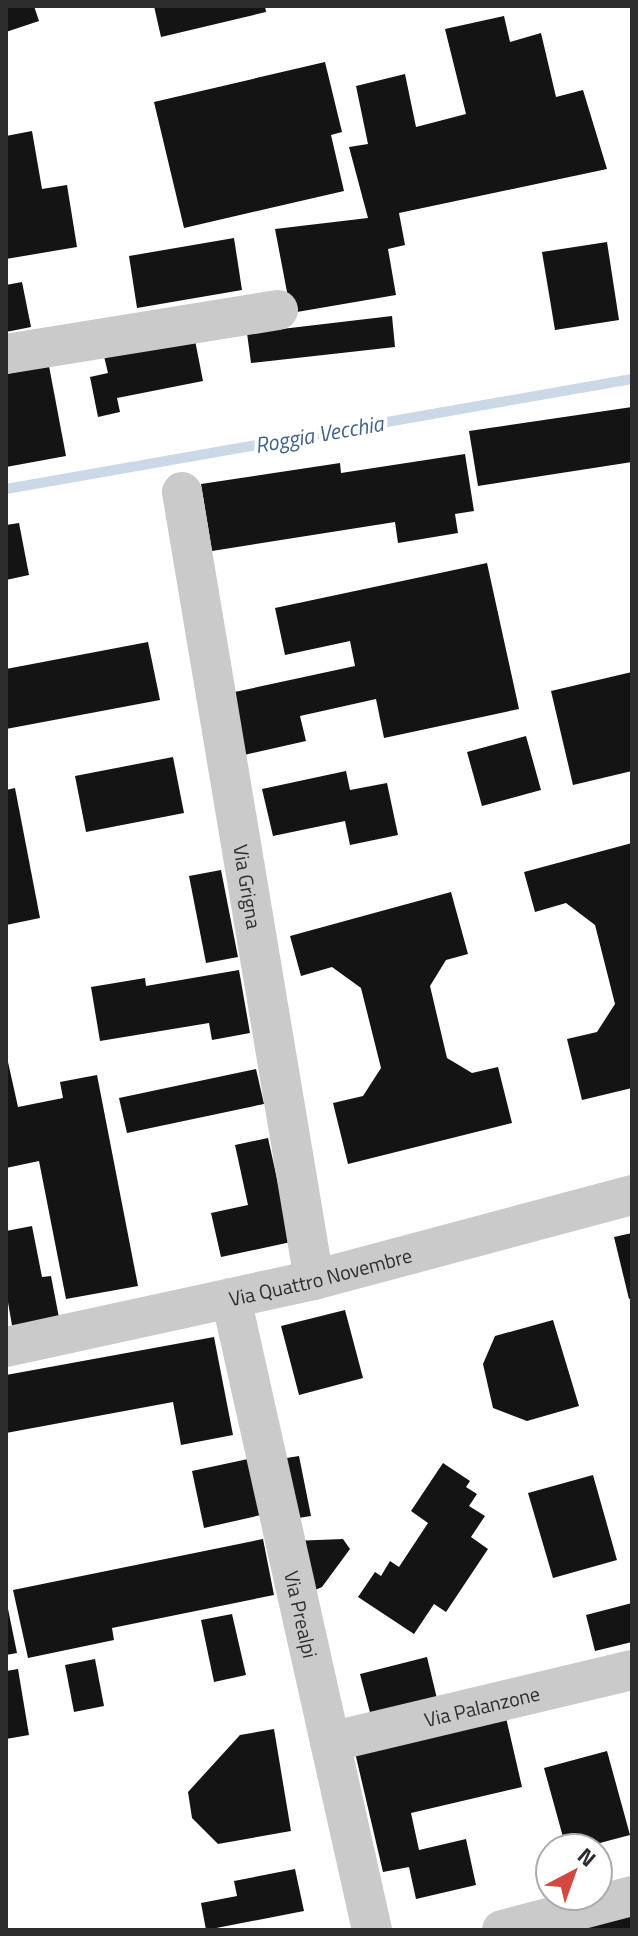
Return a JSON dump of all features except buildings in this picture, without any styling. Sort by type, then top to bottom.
[{"type":"street","points":[[6,354],[278,310]]},
{"type":"street","name":"Via Grigna","points":[[182,492],[314,1280]]},
{"type":"street","name":"Via Quattro Novembre","points":[[6,1347],[314,1280],[632,1195]]},
{"type":"street","name":"Via Prealpi","points":[[231,1298],[372,1930]]},
{"type":"street","name":"Via Palanzone","points":[[330,1742],[632,1670]]},
{"type":"street","points":[[502,1930],[632,1896]]},
{"type":"waterway","name":"Roggia Vecchia","points":[[6,489],[632,379]]}]
